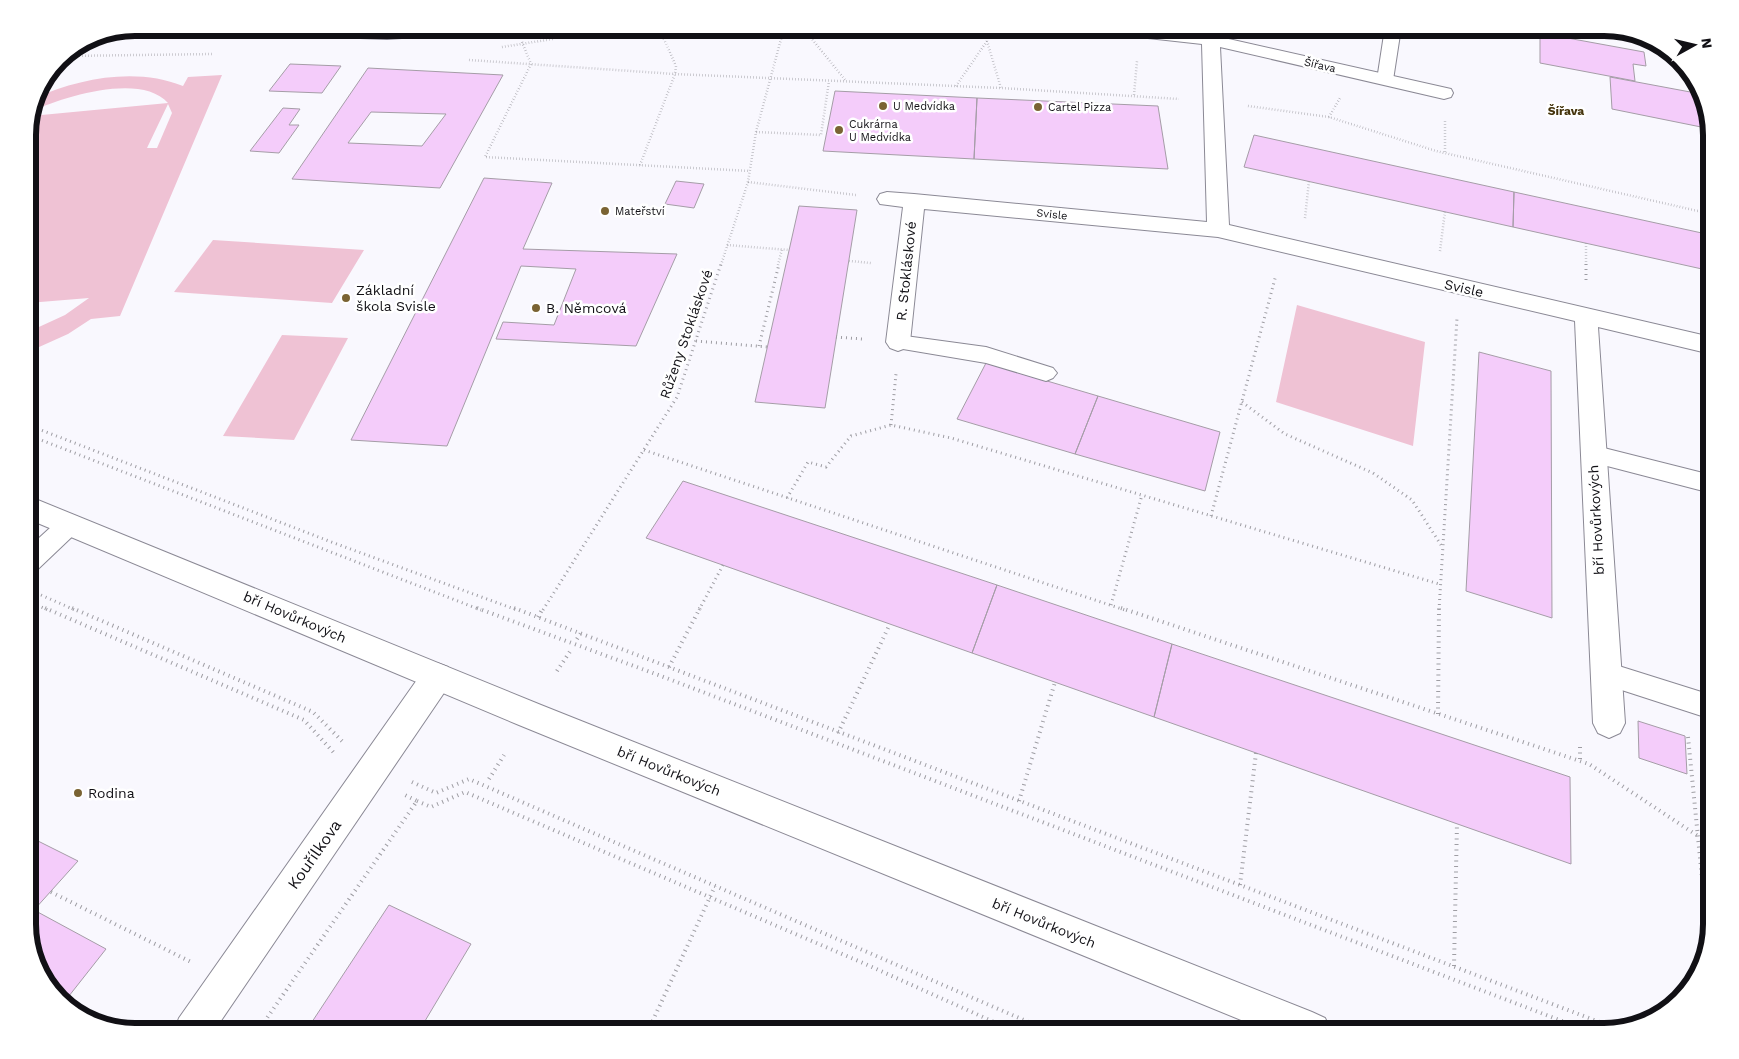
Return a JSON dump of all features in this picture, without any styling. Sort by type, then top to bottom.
[{"type":"street","points":[[1206,36],[1218,230]]},
{"type":"street","name":"Šířava","points":[[1214,36],[1385,80],[1444,93]]},
{"type":"street","name":"Svisle","points":[[887,199],[1218,230],[1703,344]]},
{"type":"street","name":"R. Stokláskové","points":[[898,342],[914,201]]},
{"type":"street","name":"bří Hovůrkových","points":[[1586,317],[1608,723]]},
{"type":"street","name":"bří Hovůrkových","points":[[36,510],[437,677],[1290,1023]]},
{"type":"street","name":"Kouřílkova","points":[[198,1023],[437,677]]},
{"type":"lane","points":[[1385,80],[1393,36]]},
{"type":"lane","points":[[898,342],[986,355],[1046,372]]},
{"type":"lane","points":[[1592,454],[1703,482]]},
{"type":"lane","points":[[36,556],[70,524]]},
{"type":"lane","points":[[1606,674],[1703,704]]},
{"type":"path","points":[[640,165],[675,74],[676,66],[663,36]]},
{"type":"path","name":"Růženy Stokláskové","points":[[538,617],[677,397],[748,182],[756,132],[782,36]]},
{"type":"path","points":[[809,36],[846,81]]},
{"type":"path","points":[[956,86],[987,41],[1001,88]]},
{"type":"path","points":[[522,42],[531,64],[486,157],[750,171]]},
{"type":"path","points":[[76,56],[219,54]]},
{"type":"path","points":[[1134,95],[1137,57]]},
{"type":"path","points":[[465,60],[675,74],[1001,88],[1179,99]]},
{"type":"path","points":[[756,132],[821,135],[829,81]]},
{"type":"path","points":[[1241,105],[1330,117],[1436,151],[1703,212]]},
{"type":"path","points":[[1304,224],[1309,181]]},
{"type":"path","points":[[748,182],[887,199]]},
{"type":"path","points":[[1440,255],[1445,212]]},
{"type":"path","points":[[1586,243],[1586,290]]},
{"type":"path","points":[[727,245],[789,250]]},
{"type":"path","points":[[1211,516],[1284,246]]},
{"type":"path","points":[[758,346],[782,249]]},
{"type":"path","points":[[1438,714],[1439,584],[1459,287]]},
{"type":"path","points":[[696,341],[768,347]]},
{"type":"path","points":[[891,425],[898,342]]},
{"type":"path","points":[[1242,402],[1285,434],[1373,473],[1412,500],[1442,545]]},
{"type":"path","points":[[787,498],[808,462],[826,467],[851,436],[891,425],[951,438],[1439,584]]},
{"type":"path","points":[[36,428],[334,543],[581,633],[838,733],[1603,1023]]},
{"type":"path","points":[[36,438],[533,630],[661,676],[1565,1023]]},
{"type":"path","points":[[644,450],[1589,764],[1698,836]]},
{"type":"path","points":[[1111,605],[1142,495]]},
{"type":"path","points":[[669,667],[723,566]]},
{"type":"path","points":[[37,593],[313,712],[348,748]]},
{"type":"path","points":[[36,605],[304,720],[336,756]]},
{"type":"path","points":[[838,733],[890,624]]},
{"type":"path","points":[[577,639],[581,633]]},
{"type":"path","points":[[557,671],[570,650]]},
{"type":"path","points":[[1019,801],[1055,682]]},
{"type":"path","points":[[1685,699],[1703,887]]},
{"type":"path","points":[[1240,885],[1256,753]]},
{"type":"path","points":[[489,779],[504,755]]},
{"type":"path","points":[[404,778],[436,793],[469,779],[1028,1023]]},
{"type":"path","points":[[400,793],[431,807],[465,792],[863,963],[994,1023]]},
{"type":"path","points":[[477,797],[481,792]]},
{"type":"path","points":[[264,1023],[417,801]]},
{"type":"path","points":[[1454,966],[1457,824]]},
{"type":"path","points":[[652,1023],[716,886]]},
{"type":"path","points":[[51,892],[227,980]]},
{"type":"shaded area","points":[[222,75],[120,316],[91,319],[68,334],[36,348],[36,328],[65,315],[89,298],[36,302],[36,128],[38,115],[168,103],[156,94],[140,89],[121,88],[82,94],[40,108],[45,94],[70,85],[108,77],[147,77],[183,86],[188,77]],"holes":[[[168,104],[172,113],[157,148],[147,148]]]},
{"type":"shaded area","points":[[213,240],[364,250],[332,303],[174,292]]},
{"type":"shaded area","points":[[1297,305],[1425,342],[1413,446],[1276,402]]},
{"type":"shaded area","points":[[282,335],[348,338],[294,440],[223,436]]},
{"type":"building","points":[[1540,36],[1556,36],[1644,52],[1646,66],[1633,64],[1635,81],[1540,63]]},
{"type":"building","points":[[290,64],[341,66],[322,93],[269,91]]},
{"type":"building","points":[[368,68],[503,75],[440,188],[292,179]],"holes":[[[371,112],[446,114],[422,146],[348,143]]]},
{"type":"building","points":[[1610,77],[1693,92],[1698,103],[1703,127],[1612,109]]},
{"type":"building","points":[[835,91],[977,98],[974,159],[823,151]]},
{"type":"building","points":[[977,98],[1158,106],[1168,169],[974,159]]},
{"type":"building","points":[[283,108],[300,109],[289,125],[299,125],[279,153],[250,151]]},
{"type":"building","points":[[1254,135],[1514,192],[1513,227],[1244,167]]},
{"type":"building","points":[[484,178],[552,183],[523,249],[677,254],[636,346],[496,339],[503,322],[554,325],[576,269],[521,266],[447,446],[351,440]]},
{"type":"building","points":[[676,181],[704,184],[694,208],[665,204]]},
{"type":"building","points":[[1514,192],[1703,233],[1703,269],[1513,227]]},
{"type":"building","points":[[799,206],[857,210],[825,408],[755,402]]},
{"type":"building","points":[[1479,352],[1551,371],[1552,618],[1466,591]]},
{"type":"building","points":[[986,363],[1098,396],[1075,454],[957,419]]},
{"type":"building","points":[[1098,396],[1220,432],[1205,491],[1075,454]]},
{"type":"building","points":[[683,481],[997,585],[972,653],[646,538]]},
{"type":"building","points":[[997,585],[1172,644],[1154,717],[972,653]]},
{"type":"building","points":[[1172,644],[1570,777],[1571,864],[1154,717]]},
{"type":"building","points":[[1638,721],[1685,736],[1687,774],[1639,758]]},
{"type":"building","points":[[36,840],[78,861],[36,908]]},
{"type":"building","points":[[389,905],[471,944],[424,1023],[311,1023]]},
{"type":"building","points":[[36,911],[106,949],[68,997],[53,979],[41,956],[36,931]]},
{"type":"place","name":"U Medvídka","points":[[883,106]]},
{"type":"place","name":"Cartel Pizza","points":[[1038,107]]},
{"type":"place","name":"Cukrárna U Medvídka","points":[[839,130]]},
{"type":"place","name":"Mateřství","points":[[605,211]]},
{"type":"place","name":"Základní škola Svisle","points":[[346,298]]},
{"type":"place","name":"B. Němcová","points":[[536,308]]},
{"type":"place","name":"Rodina","points":[[78,793]]},
{"type":"district","name":"Šířava","points":[[1566,111]]}]
